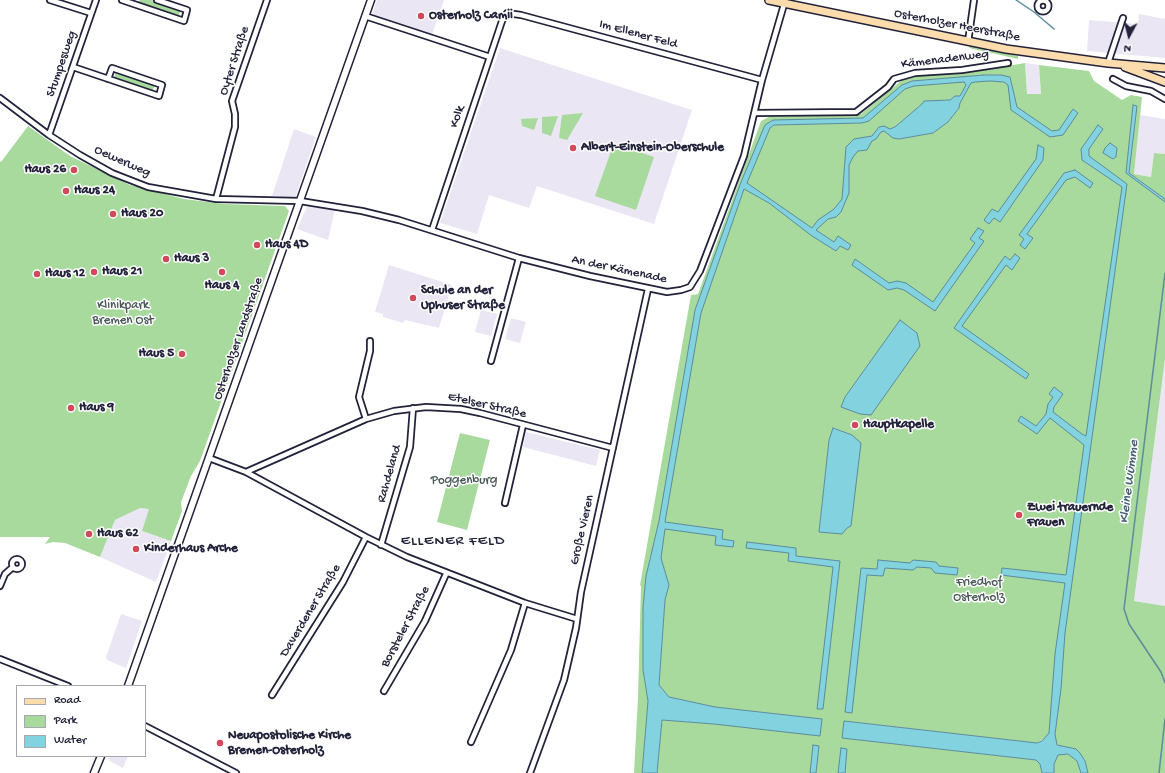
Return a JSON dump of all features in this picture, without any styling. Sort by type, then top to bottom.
[{"type":"main road","name":"Osterholzer Landstraße","points":[[128,685],[371,0]]},
{"type":"main road","name":"Osterholzer Heerstraße","points":[[769,0],[785,2],[968,42],[1108,63],[1165,69]]},
{"type":"main road","name":"Osterholzer Heerstraße","points":[[1117,64],[1163,81]]},
{"type":"main road","points":[[1163,81],[1165,69]]},
{"type":"main road","points":[[94,773],[101,757]]},
{"type":"street","points":[[50,0],[91,13]]},
{"type":"street","name":"Stumpesweg","points":[[49,135],[96,0]]},
{"type":"street","points":[[122,0],[133,2],[184,21],[187,10],[157,0]]},
{"type":"street","name":"Oyter Straße","points":[[216,199],[235,127],[235,114],[232,101],[267,0]]},
{"type":"street","points":[[968,42],[974,0]]},
{"type":"street","name":"An der Kämenade","points":[[300,201],[362,211],[432,230],[519,258],[590,276],[667,292],[686,289],[690,287],[700,271],[744,156],[762,80],[785,2]]},
{"type":"street","name":"Im Ellener Feld","points":[[507,13],[519,14],[762,80]]},
{"type":"street","name":"Kolk","points":[[432,230],[502,21],[507,13]]},
{"type":"street","points":[[365,16],[490,57]]},
{"type":"street","points":[[1108,63],[1123,18]]},
{"type":"street","name":"Kämenadenweg","points":[[755,113],[856,112],[888,87],[894,78],[915,73],[962,70],[1008,63]]},
{"type":"street","points":[[73,67],[108,79],[159,96],[162,85],[112,68],[108,79]]},
{"type":"street","points":[[1113,79],[1126,86],[1151,91],[1165,99]]},
{"type":"street","name":"Oewerweg","points":[[0,98],[49,135],[80,155],[136,183],[180,194],[216,199],[300,201]]},
{"type":"street","points":[[491,361],[519,258]]},
{"type":"street","name":"Große Vieren","points":[[530,773],[564,680],[581,592],[648,289]]},
{"type":"street","points":[[366,419],[359,397],[370,351],[370,341]]},
{"type":"street","name":"Etelser Straße","points":[[246,472],[366,419],[394,411],[413,408],[442,407],[461,409],[614,448]]},
{"type":"street","name":"Rahdeland","points":[[381,545],[410,447],[413,408]]},
{"type":"street","points":[[505,503],[523,425]]},
{"type":"street","points":[[209,458],[246,472],[381,545],[446,574],[525,603],[577,619]]},
{"type":"street","name":"Daverdener Straße","points":[[272,695],[342,582],[366,537]]},
{"type":"street","points":[[0,586],[5,574],[13,567]]},
{"type":"street","name":"Borsteler Straße","points":[[384,691],[425,620],[446,574]]},
{"type":"street","points":[[471,742],[511,650],[525,603]]},
{"type":"street","points":[[0,659],[65,685]]},
{"type":"street","points":[[146,727],[236,773]]},
{"type":"shaded area","points":[[377,0],[444,0],[432,35],[372,15]]},
{"type":"shaded area","points":[[1139,14],[1165,19],[1165,58],[1087,51],[1089,20],[1138,24]]},
{"type":"shaded area","name":"Albert-Einstein-Oberschule","points":[[500,48],[692,110],[654,224],[537,186],[529,208],[489,195],[477,234],[440,223]]},
{"type":"shaded area","points":[[1025,63],[1039,65],[1041,94],[1027,95]]},
{"type":"shaded area","points":[[1140,115],[1165,119],[1165,154],[1154,153],[1151,177],[1134,174]]},
{"type":"shaded area","points":[[294,129],[316,137],[295,198],[272,196]]},
{"type":"shaded area","points":[[307,207],[335,209],[328,240],[297,229]]},
{"type":"shaded area","name":"Schule an der Uphuser Straße","points":[[389,265],[452,285],[439,328],[405,320],[403,323],[383,317],[383,314],[375,312]]},
{"type":"shaded area","points":[[481,310],[497,314],[491,336],[475,332]]},
{"type":"shaded area","points":[[511,318],[526,322],[520,343],[505,339]]},
{"type":"shaded area","points":[[1165,359],[1165,606],[1134,601]]},
{"type":"shaded area","points":[[526,432],[600,450],[596,466],[523,447]]},
{"type":"shaded area","name":"Kinderhaus Arche","points":[[140,508],[150,509],[142,531],[171,541],[156,582],[100,557],[115,520]]},
{"type":"shaded area","points":[[121,614],[142,621],[126,668],[107,660],[106,657]]},
{"type":"shaded area","points":[[109,757],[128,757],[123,768],[108,760]]},
{"type":"green space","points":[[140,0],[151,0],[181,10],[178,17],[138,3]]},
{"type":"green space","points":[[970,46],[1018,56],[1018,59],[969,48]]},
{"type":"green space","name":"Friedhof Osterholz","points":[[1025,63],[1027,94],[1041,94],[1039,65],[1089,71],[1094,81],[1122,100],[1131,95],[1142,97],[1134,174],[1151,177],[1154,153],[1165,154],[1165,359],[1134,601],[1165,606],[1165,773],[1088,773],[1085,761],[1076,749],[1060,747],[1047,737],[1037,743],[845,721],[843,738],[1036,760],[1040,764],[1042,773],[657,773],[662,720],[714,724],[822,719],[715,707],[669,697],[659,685],[665,600],[669,585],[650,557],[643,608],[643,670],[648,701],[642,773],[634,773],[638,697],[640,585],[691,295],[698,294],[761,121],[769,117],[861,114],[902,80],[909,77],[978,71]],"holes":[[[955,96],[960,96],[959,108],[948,122],[933,133],[899,139],[890,129],[895,127],[922,104],[950,100]],[[900,321],[917,337],[918,342],[867,413],[842,407],[845,397]],[[834,428],[852,435],[856,441],[847,528],[841,534],[819,531],[829,440]]]},
{"type":"green space","points":[[116,71],[155,85],[152,92],[114,79]]},
{"type":"green space","points":[[583,113],[567,140],[559,138],[562,115]]},
{"type":"green space","points":[[558,116],[551,136],[542,133],[542,117]]},
{"type":"green space","points":[[538,118],[534,130],[522,126],[521,119]]},
{"type":"green space","name":"Klinikpark Bremen Ost","points":[[28,126],[70,156],[130,185],[184,199],[224,204],[285,206],[289,211],[200,461],[191,476],[181,502],[182,511],[171,541],[142,531],[149,509],[140,508],[115,520],[100,557],[65,543],[53,542],[45,544],[50,537],[0,537],[0,161],[1,162]]},
{"type":"green space","points":[[614,143],[654,157],[636,210],[595,196]]},
{"type":"green space","name":"Poggenburg","points":[[460,433],[490,440],[467,530],[437,522]]},
{"type":"green space","points":[[1068,754],[1077,761],[1081,773],[1054,773],[1054,764],[1058,755]]},
{"type":"water","points":[[1001,75],[1010,77],[1017,107],[1052,131],[1059,130],[1073,109],[1078,113],[1063,135],[1050,137],[1011,110],[1008,85],[1004,82],[975,82],[971,83],[960,103],[959,108],[948,122],[933,133],[899,139],[893,138],[884,131],[881,132],[876,139],[872,141],[867,150],[858,151],[849,165],[849,193],[841,212],[836,217],[828,219],[816,230],[834,242],[838,236],[851,245],[848,250],[840,246],[836,251],[812,236],[769,203],[744,189],[701,313],[665,522],[723,530],[722,539],[734,541],[733,547],[715,545],[716,536],[665,529],[661,558],[669,585],[665,600],[659,685],[669,697],[715,707],[822,719],[820,736],[714,724],[662,720],[657,773],[642,773],[648,701],[643,670],[643,608],[646,576],[659,521],[695,310],[741,182],[765,125],[773,120],[863,118],[902,85],[912,81]],"holes":[[[964,82],[966,85],[960,96],[955,96],[950,100],[924,101],[895,127],[890,129],[884,126],[879,127],[872,136],[854,139],[846,147],[842,199],[834,209],[818,220],[812,228],[747,183],[770,128],[774,125],[862,123],[869,121],[905,89],[914,86]]]},
{"type":"water","points":[[1133,105],[1137,106],[1129,173],[1165,199],[1165,202],[1126,173]]},
{"type":"water","points":[[1098,125],[1103,129],[1089,149],[1089,156],[1127,184],[1065,633],[1061,689],[1055,734],[1057,745],[1076,749],[1080,753],[1085,761],[1088,773],[1081,773],[1077,761],[1068,754],[1058,755],[1054,764],[1054,773],[1042,773],[1040,764],[1036,760],[842,738],[844,721],[1037,743],[1042,741],[1049,733],[1055,654],[1065,583],[1001,575],[1002,568],[1066,575],[1084,445],[1050,418],[1037,434],[1018,421],[1021,416],[1036,426],[1046,414],[1048,404],[1053,397],[1049,394],[1054,387],[1063,394],[1054,407],[1053,412],[1086,436],[1122,187],[1082,160],[1081,149]]},
{"type":"water","points":[[1110,143],[1117,148],[1116,157],[1113,159],[1103,153],[1105,148]]},
{"type":"water","points":[[1038,145],[1044,148],[1043,160],[1000,222],[994,218],[989,224],[984,220],[992,209],[998,212],[1036,159]]},
{"type":"water","points":[[1075,170],[1093,183],[1090,188],[1075,177],[1066,180],[1027,234],[1033,238],[1025,249],[1020,245],[1024,239],[1019,235],[1064,173]]},
{"type":"water","points":[[978,228],[984,231],[979,238],[984,241],[935,311],[904,290],[897,288],[888,290],[852,265],[855,259],[889,283],[897,281],[906,283],[933,302],[975,243],[970,239]]},
{"type":"water","points":[[1015,254],[1020,258],[1012,270],[1006,265],[962,326],[1029,374],[1026,379],[954,328],[1005,256],[1010,260]]},
{"type":"water","points":[[900,320],[917,333],[920,346],[871,415],[860,414],[841,407],[845,397]]},
{"type":"water","points":[[833,428],[852,435],[861,443],[851,526],[842,534],[819,532],[829,440]]},
{"type":"water","points":[[747,542],[796,548],[796,556],[840,561],[823,709],[817,709],[833,567],[788,561],[789,553],[746,548]]},
{"type":"water","points":[[878,560],[910,563],[913,560],[936,562],[939,566],[958,568],[957,575],[935,573],[931,568],[917,567],[913,570],[885,568],[883,576],[867,575],[852,713],[845,712],[861,568],[877,569]]},
{"type":"water","points":[[813,745],[819,746],[816,773],[810,773]]},
{"type":"water","points":[[841,748],[847,749],[845,773],[838,773]]},
{"type":"waterway","points":[[1016,0],[1034,12],[1054,29]]},
{"type":"waterway","name":"Kleine Wümme","points":[[1165,273],[1124,609],[1129,624],[1161,672],[1165,683]]},
{"type":"waterway","name":"Kleine Wümme","points":[[1159,773],[1165,719]]},
{"type":"place","name":"Osterholz Camii","points":[[421,16]]},
{"type":"place","name":"Albert-Einstein-Oberschule","points":[[573,148]]},
{"type":"place","name":"Haus 26","points":[[74,170]]},
{"type":"place","name":"Haus 24","points":[[66,191]]},
{"type":"place","name":"Haus 20","points":[[113,214]]},
{"type":"place","name":"Haus 4D","points":[[257,245]]},
{"type":"place","name":"Haus 3","points":[[166,259]]},
{"type":"place","name":"Haus 21","points":[[94,272]]},
{"type":"place","name":"Haus 4","points":[[222,272]]},
{"type":"place","name":"Haus 12","points":[[37,274]]},
{"type":"place","name":"Schule an der Uphuser Straße","points":[[413,298]]},
{"type":"place","name":"Haus 5","points":[[182,354]]},
{"type":"place","name":"Haus 9","points":[[71,408]]},
{"type":"place","name":"Hauptkapelle","points":[[855,425]]},
{"type":"place","name":"Zwei trauernde Frauen","points":[[1019,515]]},
{"type":"place","name":"Haus 62","points":[[89,534]]},
{"type":"place","name":"Kinderhaus Arche","points":[[136,549]]},
{"type":"place","name":"Neuapostolische Kirche Bremen-Osterholz","points":[[220,743]]},
{"type":"district","name":"ELLENER FELD","points":[[453,542]]}]
